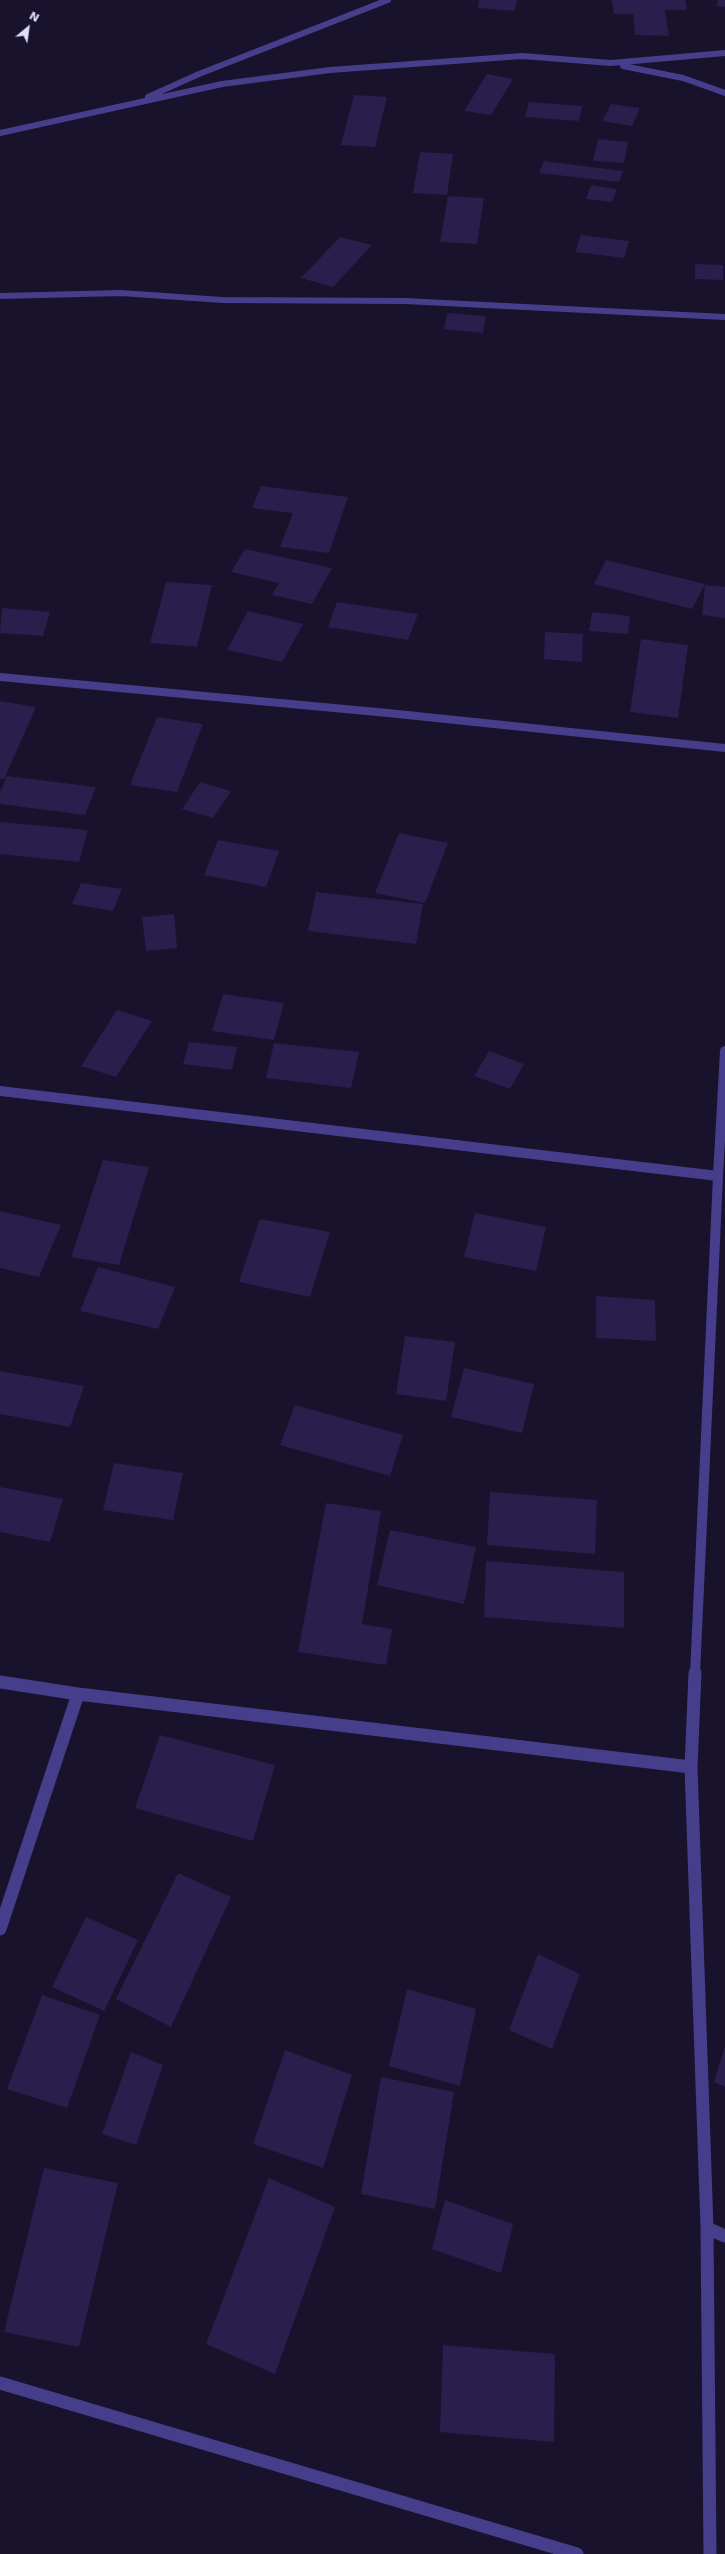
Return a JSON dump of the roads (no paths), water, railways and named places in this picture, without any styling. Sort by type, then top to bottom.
[{"type":"street","points":[[126,107],[199,74],[388,0]]},
{"type":"street","points":[[611,63],[725,53]]},
{"type":"street","points":[[0,133],[126,107],[222,84],[330,70],[522,56],[611,63],[683,78],[725,93]]},
{"type":"street","points":[[0,296],[121,293],[222,300],[405,301],[725,317]]},
{"type":"street","points":[[0,677],[388,713],[725,748]]},
{"type":"street","points":[[710,2554],[707,2228],[692,1767],[718,1176],[725,1051]]},
{"type":"street","points":[[0,1091],[718,1176]]},
{"type":"street","points":[[0,1682],[78,1694],[692,1767]]},
{"type":"street","points":[[0,1929],[78,1694]]},
{"type":"street","points":[[707,2228],[725,2236]]},
{"type":"street","points":[[0,2383],[578,2554]]}]
